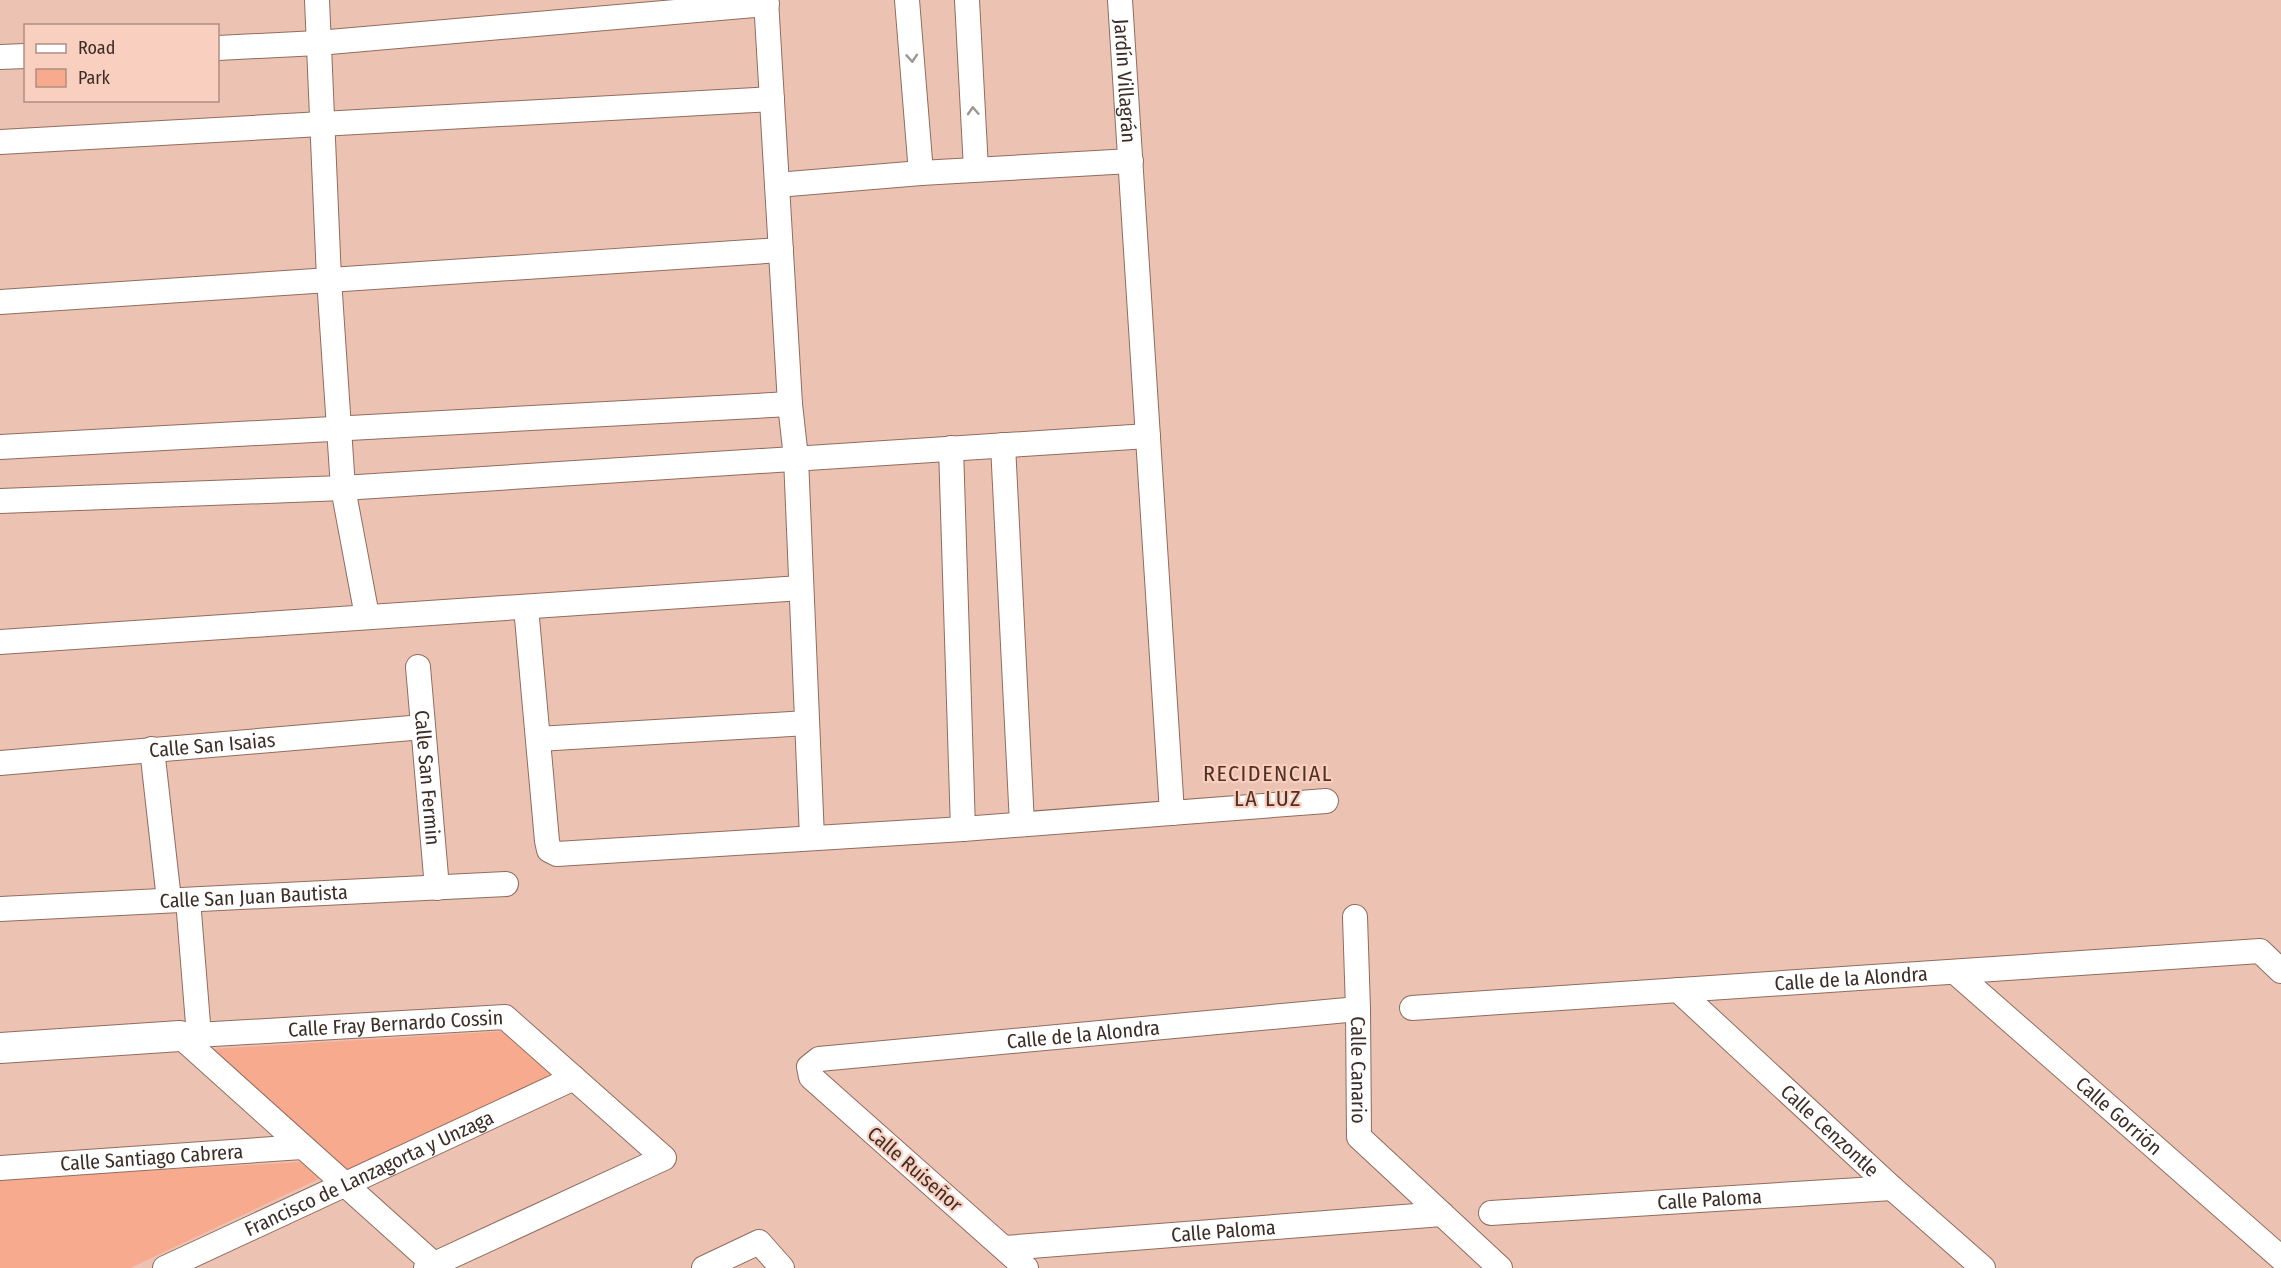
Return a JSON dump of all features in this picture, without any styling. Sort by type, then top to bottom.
[{"type":"street","points":[[317,0],[329,279],[343,488],[367,616]]},
{"type":"street","points":[[907,0],[921,173]]},
{"type":"street","points":[[967,0],[976,169]]},
{"type":"street","name":"Jardín Villagrán","points":[[1120,0],[1172,813]]},
{"type":"street","points":[[219,48],[318,43],[766,2],[790,404],[796,458],[812,838]]},
{"type":"street","points":[[0,57],[24,56]]},
{"type":"street","points":[[0,142],[772,99]]},
{"type":"street","points":[[777,185],[976,169],[1131,161]]},
{"type":"street","points":[[0,302],[781,250]]},
{"type":"street","points":[[0,447],[790,404]]},
{"type":"street","points":[[0,501],[343,488],[1148,436]]},
{"type":"street","points":[[1003,445],[1022,824]]},
{"type":"street","points":[[951,448],[963,829]]},
{"type":"street","points":[[0,642],[801,588]]},
{"type":"street","points":[[525,607],[547,841],[549,850],[557,854],[963,829],[1326,801]]},
{"type":"street","name":"Calle San Fermin","points":[[418,668],[437,888]]},
{"type":"street","points":[[538,739],[807,723]]},
{"type":"street","name":"Calle San Isaias","points":[[0,763],[423,728]]},
{"type":"street","points":[[152,749],[178,900],[190,1036],[303,1147],[433,1267]]},
{"type":"street","name":"Calle San Juan Bautista","points":[[0,909],[506,884]]},
{"type":"street","name":"Calle Canario","points":[[1355,916],[1359,1010],[1359,1137],[1500,1268]]},
{"type":"street","name":"Calle de la Alondra","points":[[1412,1008],[2260,951],[2281,971]]},
{"type":"street","name":"Calle Gorrión","points":[[1955,972],[2281,1258]]},
{"type":"street","name":"Calle Cenzontle","points":[[1678,990],[1892,1188],[1983,1268]]},
{"type":"street","name":"Calle de la Alondra","points":[[809,1067],[819,1059],[1359,1010]]},
{"type":"street","name":"Calle Fray Bernardo Cossin","points":[[0,1048],[505,1017],[664,1158],[433,1267]]},
{"type":"street","name":"Calle Ruiseñor","points":[[809,1067],[811,1077],[1026,1268]]},
{"type":"street","name":"Francisco de Lanzagorta y Unzaga","points":[[165,1268],[574,1078]]},
{"type":"street","name":"Calle Santiago Cabrera","points":[[0,1168],[303,1147]]},
{"type":"street","name":"Calle Paloma","points":[[1491,1214],[1892,1188]]},
{"type":"street","name":"Calle Paloma","points":[[1005,1248],[1442,1214]]},
{"type":"street","points":[[704,1268],[759,1242],[782,1268]]},
{"type":"green space","points":[[507,1031],[554,1075],[347,1170],[211,1049]]},
{"type":"green space","points":[[302,1162],[321,1178],[130,1268],[0,1268],[0,1179]]},
{"type":"district","name":"RECIDENCIAL LA LUZ","points":[[1268,786]]}]
